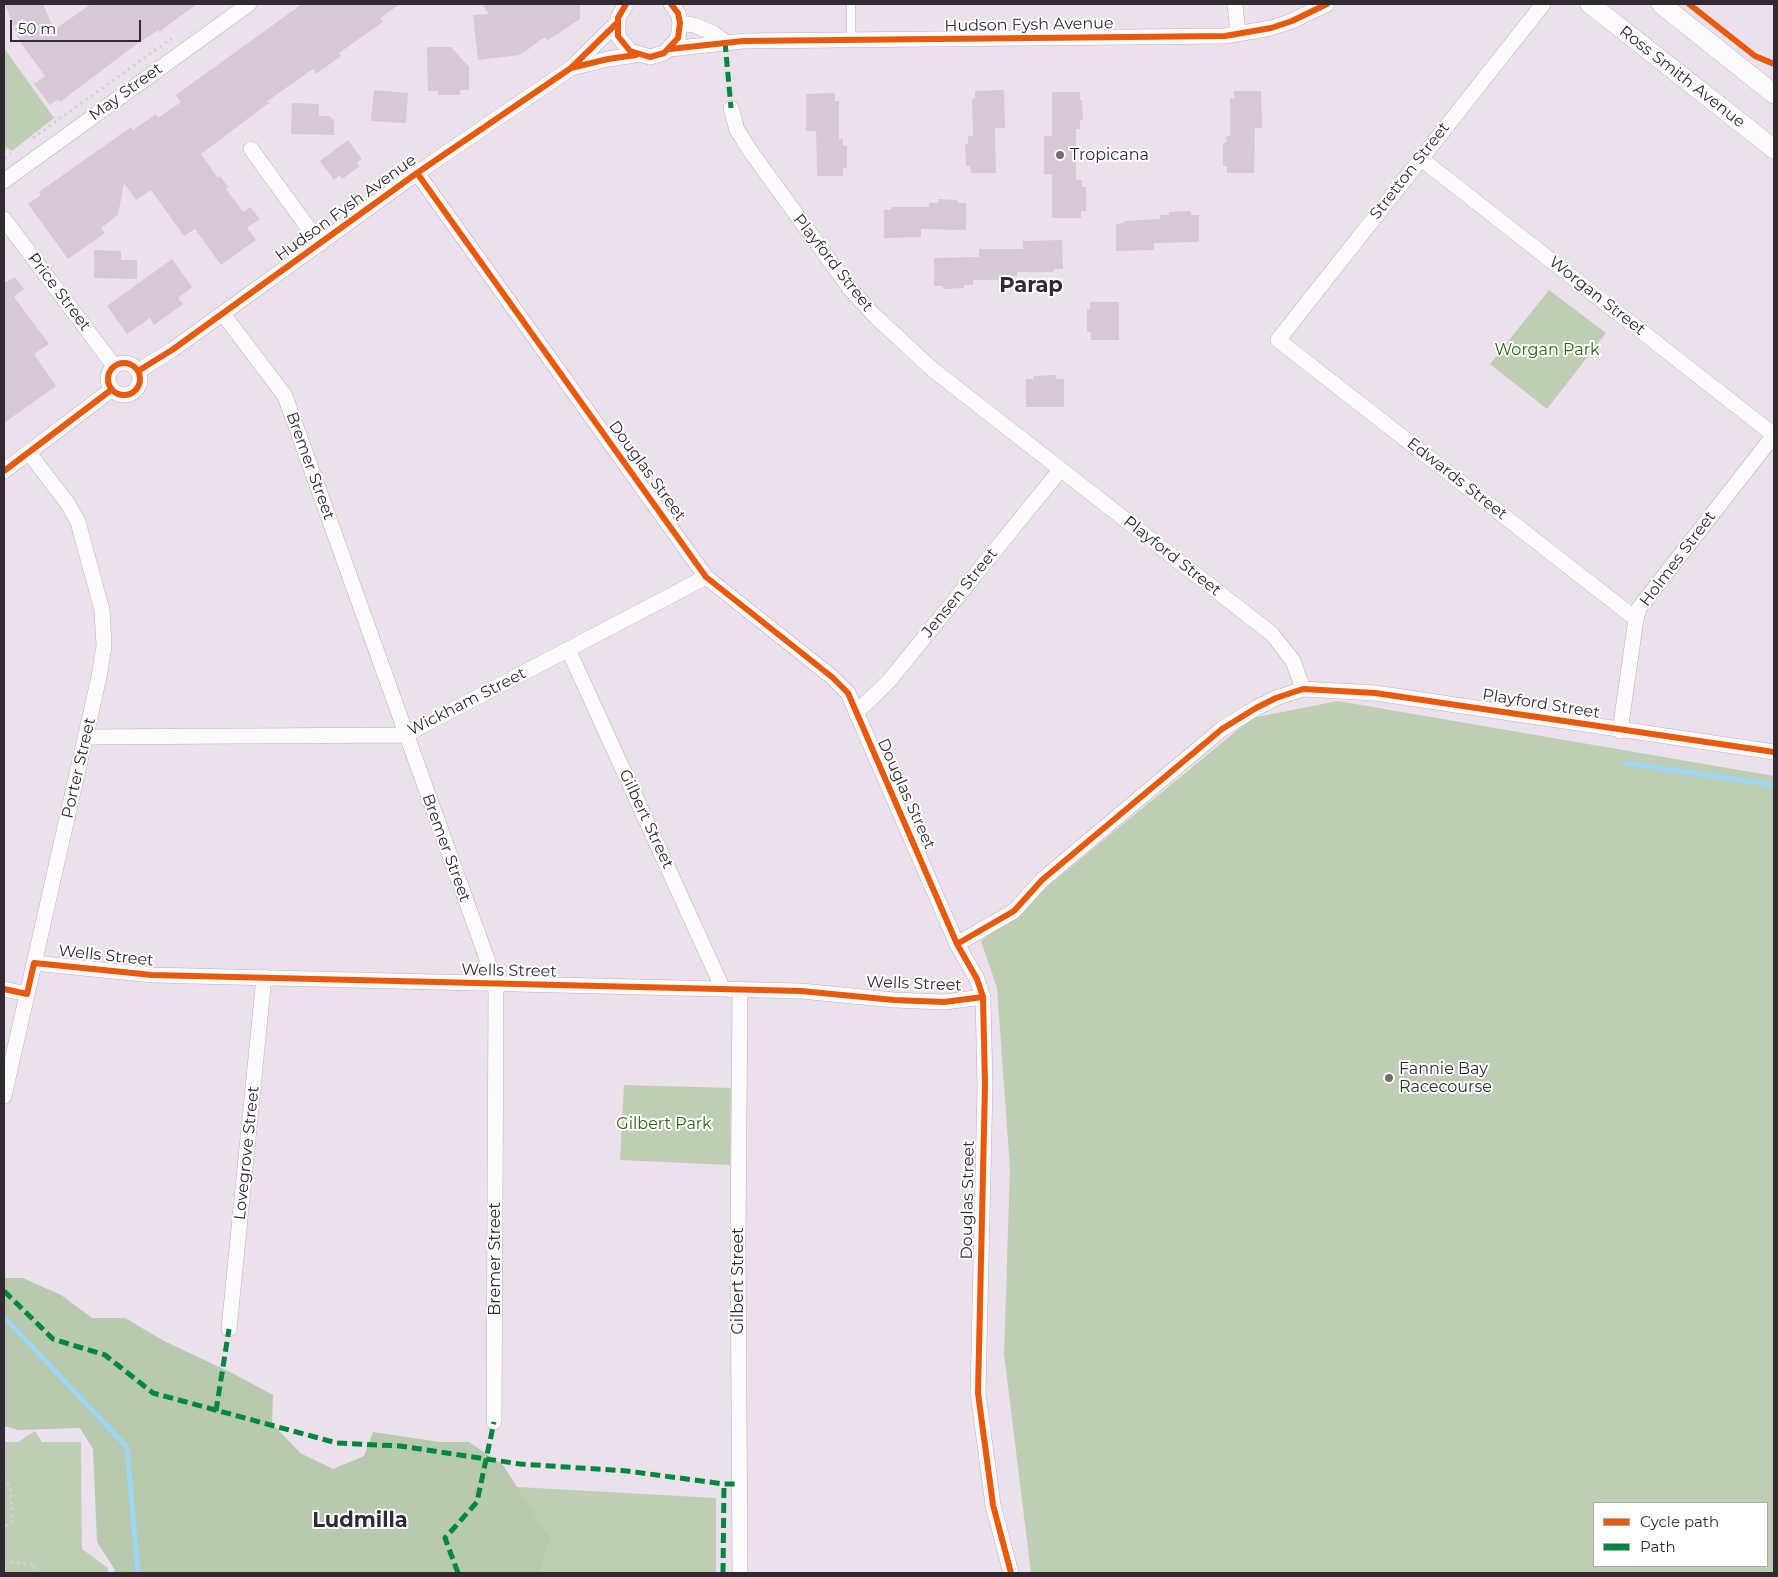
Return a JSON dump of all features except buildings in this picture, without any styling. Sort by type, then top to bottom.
[{"type":"street","name":"May Street","points":[[4,181],[249,4]]},
{"type":"street","points":[[1235,4],[1238,34]]},
{"type":"street","name":"Hudson Fysh Avenue","points":[[138,371],[223,314],[417,173],[571,68],[608,59],[636,55],[650,57],[670,49],[725,42],[1196,37],[1238,34],[1292,21],[1327,4]]},
{"type":"street","name":"Stretton Street","points":[[1278,340],[1543,4]]},
{"type":"street","name":"Ross Smith Avenue","points":[[1590,4],[1774,149]]},
{"type":"street","points":[[1661,4],[1773,91]]},
{"type":"street","points":[[620,11],[621,42],[636,55]]},
{"type":"street","points":[[571,68],[620,11]]},
{"type":"street","points":[[678,11],[694,26],[712,33],[725,42]]},
{"type":"street","points":[[670,49],[678,38],[678,11]]},
{"type":"street","name":"Playford Street","points":[[731,108],[737,130],[750,152],[851,290],[896,338],[932,369],[1272,634],[1293,660],[1303,690],[1375,694],[1774,752]]},
{"type":"street","points":[[251,149],[320,244]]},
{"type":"street","name":"Worgan Street","points":[[1420,158],[1774,435]]},
{"type":"street","name":"Douglas Street","points":[[417,173],[706,577],[842,685],[848,693],[957,944],[977,979],[983,998],[985,1085],[978,1393],[994,1506],[1010,1573]]},
{"type":"street","name":"Price Street","points":[[4,219],[114,366]]},
{"type":"street","name":"Bremer Street","points":[[223,314],[285,396],[405,735],[496,984],[494,1422]]},
{"type":"street","name":"Edwards Street","points":[[1278,340],[1636,618]]},
{"type":"street","points":[[124,363],[134,366],[138,371],[140,380],[133,392],[124,395],[111,390],[107,378],[114,366],[124,363]]},
{"type":"street","points":[[4,471],[111,390]]},
{"type":"street","name":"Holmes Street","points":[[1620,731],[1636,618],[1644,599],[1774,435]]},
{"type":"street","name":"Porter Street","points":[[4,1096],[86,736],[104,646],[102,610],[78,522],[68,504],[29,453]]},
{"type":"street","name":"Jensen Street","points":[[856,713],[889,681],[1061,469]]},
{"type":"street","name":"Wickham Street","points":[[86,736],[405,735],[706,577]]},
{"type":"street","name":"Gilbert Street","points":[[568,649],[723,989]]},
{"type":"street","points":[[957,944],[1014,911],[1042,880],[1222,729],[1276,698],[1303,690]]},
{"type":"street","name":"Wells Street","points":[[34,963],[152,975],[740,989],[834,993],[894,1000],[944,1002],[983,998]]},
{"type":"street","name":"Lovegrove Street","points":[[230,1328],[264,977]]},
{"type":"street","points":[[4,989],[28,994]]},
{"type":"street","name":"Gilbert Street","points":[[740,989],[738,1232],[740,1573]]},
{"type":"lane","points":[[851,4],[851,41]]},
{"type":"path","points":[[26,143],[180,32]]},
{"type":"path","points":[[4,149],[11,154]]},
{"type":"path","points":[[4,158],[18,149]]},
{"type":"path","points":[[4,1477],[10,1487],[13,1520],[4,1527]]},
{"type":"path","points":[[4,1562],[34,1564],[34,1573]]},
{"type":"green space","points":[[4,48],[54,118],[12,151],[4,146]]},
{"type":"green space","name":"Worgan Park","points":[[1549,290],[1606,333],[1547,409],[1490,364]]},
{"type":"green space","name":"Fannie Bay Racecourse","points":[[1338,701],[1774,776],[1774,1573],[1031,1573],[1004,1354],[1010,1169],[997,988],[981,941],[1252,718]]},
{"type":"green space","name":"Gilbert Park","points":[[624,1085],[731,1088],[730,1165],[620,1160]]},
{"type":"green space","points":[[4,1278],[23,1278],[61,1295],[92,1318],[125,1318],[164,1341],[232,1373],[273,1395],[272,1423],[300,1453],[333,1469],[364,1456],[373,1432],[440,1442],[469,1442],[503,1465],[550,1539],[538,1573],[113,1573],[115,1570],[97,1542],[93,1449],[80,1428],[18,1430],[4,1426]]},
{"type":"green space","points":[[35,1431],[42,1442],[81,1442],[82,1549],[108,1568],[108,1573],[4,1573],[4,1442],[18,1442]]},
{"type":"green space","points":[[517,1487],[716,1498],[716,1573],[518,1573]]},
{"type":"waterway","points":[[1626,763],[1774,785]]},
{"type":"waterway","points":[[4,1317],[127,1447],[138,1573]]},
{"type":"marked path","points":[[725,42],[731,108]]},
{"type":"marked path","points":[[4,1291],[53,1339],[105,1355],[153,1393],[337,1443],[400,1446],[520,1464],[627,1471],[724,1484],[738,1484]]},
{"type":"marked path","points":[[216,1411],[229,1329]]},
{"type":"marked path","points":[[458,1573],[445,1538],[477,1502],[494,1422]]},
{"type":"marked path","points":[[723,1573],[724,1484]]},
{"type":"cycle path","points":[[626,4],[618,18],[618,36],[630,51],[650,57],[664,53],[678,38],[680,23],[678,13],[671,4]]},
{"type":"cycle path","points":[[670,49],[743,41],[1225,36],[1271,28],[1292,21],[1327,4]]},
{"type":"cycle path","points":[[1689,4],[1755,56],[1774,64]]},
{"type":"cycle path","points":[[138,371],[172,350],[417,173],[571,68],[617,23]]},
{"type":"cycle path","points":[[571,68],[608,59],[636,55]]},
{"type":"cycle path","points":[[417,173],[706,577],[832,677],[848,693],[957,944],[977,979],[983,997],[985,1085],[978,1393],[993,1505],[1011,1573]]},
{"type":"cycle path","points":[[124,363],[136,367],[140,379],[136,391],[124,395],[112,391],[108,379],[112,367],[124,363]]},
{"type":"cycle path","points":[[4,471],[111,390]]},
{"type":"cycle path","points":[[957,944],[1014,911],[1042,880],[1222,729],[1276,698],[1303,689],[1375,693],[1774,752]]},
{"type":"cycle path","points":[[4,989],[27,994],[34,963],[152,975],[801,991],[894,1000],[944,1002],[983,997]]},
{"type":"place","name":"Tropicana","points":[[1060,155]]},
{"type":"place","name":"Fannie Bay Racecourse","points":[[1389,1078]]},
{"type":"district","name":"Parap","points":[[1031,286]]},
{"type":"district","name":"Ludmilla","points":[[360,1521]]}]
